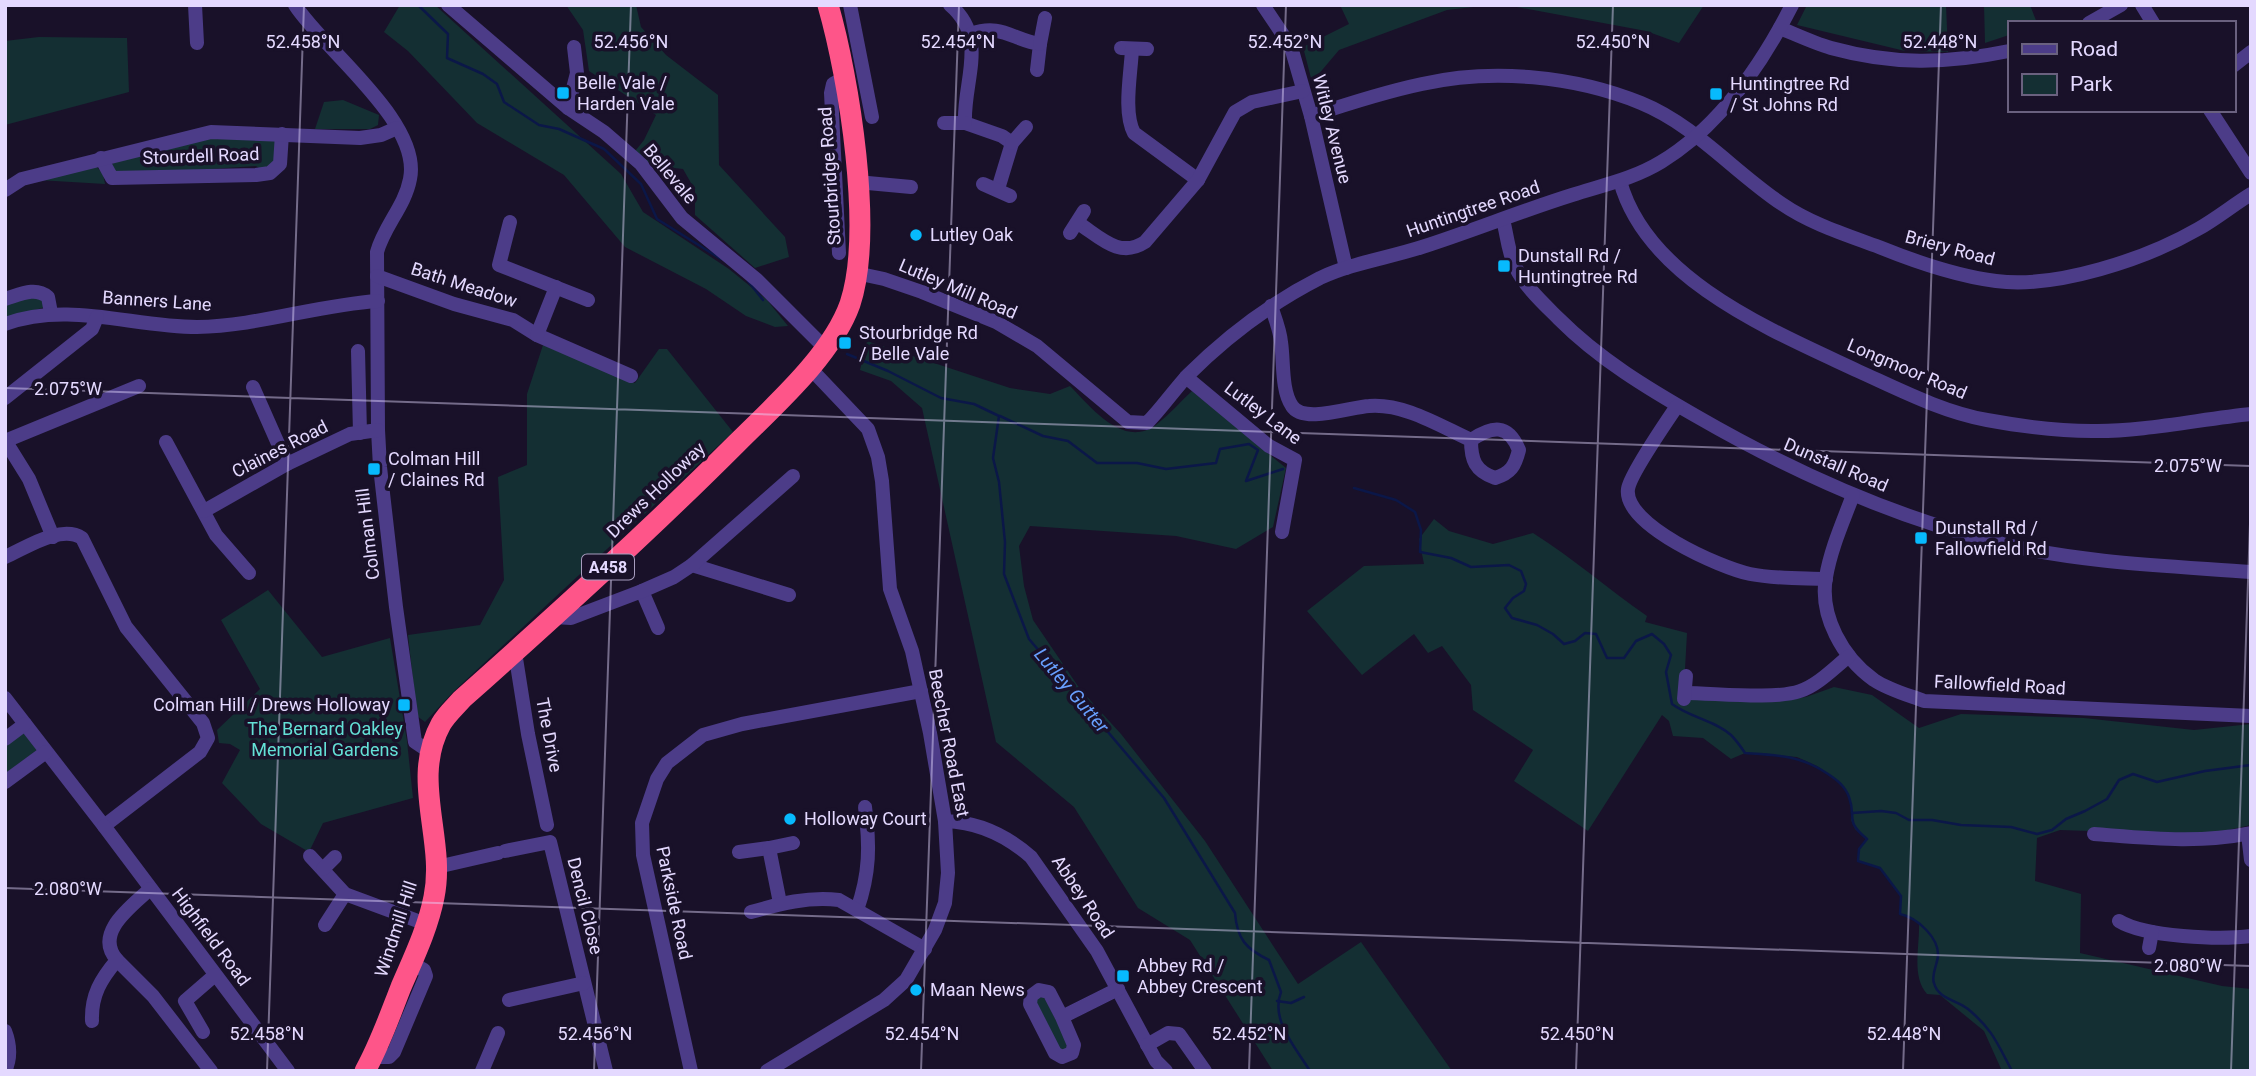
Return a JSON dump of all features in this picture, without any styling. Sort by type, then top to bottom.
[{"type":"highway","name":"Stourbridge Road","points":[[824,347],[846,312],[856,273],[859,239],[857,182],[844,78],[828,5]]},
{"type":"highway","name":"Drews Holloway","points":[[430,752],[442,724],[455,708],[656,524],[794,386],[824,347]]},
{"type":"highway","name":"Windmill Hill","points":[[369,1064],[411,963],[434,898],[437,867],[427,795],[430,752]]},
{"type":"street","points":[[195,5],[197,44]]},
{"type":"street","name":"Colman Hill","points":[[295,5],[305,20],[347,63],[397,128],[411,169],[410,181],[377,252],[377,430],[411,721],[415,742],[430,752]]},
{"type":"street","name":"Bellevale","points":[[448,5],[568,108],[604,132],[640,164],[682,218],[757,280],[824,347]]},
{"type":"street","points":[[850,5],[872,117]]},
{"type":"street","points":[[950,5],[959,13],[971,34],[965,123]]},
{"type":"street","name":"Witley Avenue","points":[[1263,5],[1291,47],[1311,116],[1346,268]]},
{"type":"street","name":"Huntingtree Road","points":[[1141,424],[1147,423],[1157,413],[1186,377],[1220,345],[1271,306],[1321,278],[1620,181],[1663,161],[1729,103],[1780,28],[1792,5]]},
{"type":"street","points":[[2093,21],[2121,5]]},
{"type":"street","points":[[2142,5],[2152,21]]},
{"type":"street","points":[[1037,70],[1045,18]]},
{"type":"street","points":[[1780,28],[1830,48],[1903,62],[1932,62],[2008,51]]},
{"type":"street","points":[[971,34],[981,30],[1004,31],[1028,43],[1040,44]]},
{"type":"street","points":[[568,108],[577,73],[574,47]]},
{"type":"street","points":[[1133,49],[1130,126],[1134,133],[1198,180]]},
{"type":"street","points":[[2235,64],[2251,52]]},
{"type":"street","name":"Stourbridge Road","points":[[839,253],[831,93],[833,84],[844,78]]},
{"type":"street","name":"Briery Road","points":[[1311,116],[1424,83],[1460,78],[1546,79],[1639,102],[1671,117],[1786,207],[1835,230],[1900,256],[1958,274],[1996,281],[2055,280],[2100,269],[2154,250],[2197,230],[2251,194]]},
{"type":"street","points":[[1077,222],[1115,247],[1125,250],[1135,248],[1144,242],[1198,180],[1235,112],[1252,102],[1303,91]]},
{"type":"street","points":[[2211,112],[2251,173]]},
{"type":"street","points":[[944,123],[965,123],[1002,136],[1012,143]]},
{"type":"street","points":[[983,184],[1004,193],[1012,143],[1026,127]]},
{"type":"street","name":"Stourdell Road","points":[[5,190],[22,179],[211,132],[360,138],[381,135],[397,128]]},
{"type":"street","name":"Stourdell Road","points":[[102,158],[108,174],[117,178],[256,175],[270,173],[280,164],[282,134]]},
{"type":"street","name":"Longmoor Road","points":[[1620,181],[1626,204],[1661,251],[1688,276],[1725,303],[1826,356],[1951,410],[1986,420],[2093,431],[2251,414]]},
{"type":"street","points":[[857,182],[911,187]]},
{"type":"street","name":"Dunstall Road","points":[[1503,220],[1514,265],[1533,293],[1568,328],[1611,364],[1677,406],[1763,455],[1853,495],[1933,524],[2029,550],[2136,563],[2251,572]]},
{"type":"street","name":"Bath Meadow","points":[[510,222],[499,265],[588,300]]},
{"type":"street","name":"Lutley Mill Road","points":[[856,273],[922,292],[996,322],[1037,345],[1128,422],[1141,424]]},
{"type":"street","name":"Bath Meadow","points":[[377,276],[454,304],[513,320],[537,335],[631,376]]},
{"type":"street","points":[[537,335],[556,287]]},
{"type":"street","points":[[5,299],[28,292],[43,292],[48,297],[51,313]]},
{"type":"street","name":"Banners Lane","points":[[5,324],[51,313],[198,327],[252,321],[349,303],[378,302]]},
{"type":"street","points":[[349,303],[363,310],[379,338]]},
{"type":"street","points":[[1271,306],[1281,339],[1287,393],[1293,408],[1313,415],[1370,405],[1395,408],[1471,440]]},
{"type":"street","points":[[5,398],[92,329],[97,317]]},
{"type":"street","points":[[358,351],[360,433]]},
{"type":"street","name":"Beecher Road East","points":[[767,1071],[895,992],[906,980],[935,930],[944,903],[948,873],[945,821],[922,691],[912,650],[890,589],[882,481],[874,444],[859,417],[810,368]]},
{"type":"street","name":"Lutley Lane","points":[[1186,377],[1269,446],[1295,460],[1282,531]]},
{"type":"street","points":[[53,537],[29,478],[6,442],[139,386]]},
{"type":"street","points":[[253,387],[287,464]]},
{"type":"street","points":[[1677,406],[1628,488],[1630,506],[1652,527],[1732,569],[1780,577],[1826,579]]},
{"type":"street","name":"Claines Road","points":[[204,511],[287,464],[350,434],[377,430]]},
{"type":"street","points":[[166,442],[216,535],[249,573]]},
{"type":"street","points":[[554,617],[570,618],[674,577],[692,565],[793,476]]},
{"type":"street","name":"Fallowfield Road","points":[[1853,495],[1834,544],[1826,579],[1826,603],[1829,616],[1849,656],[1875,680],[1924,701],[2251,716]]},
{"type":"street","points":[[5,557],[53,537],[70,533],[82,538],[126,628],[208,732],[200,752],[104,826]]},
{"type":"street","points":[[692,565],[789,595]]},
{"type":"street","points":[[642,591],[658,628]]},
{"type":"street","name":"The Drive","points":[[515,652],[528,734],[547,825]]},
{"type":"street","points":[[1686,676],[1685,697],[1779,694],[1799,691],[1820,679],[1849,656]]},
{"type":"street","name":"Parkside Road","points":[[691,1071],[643,855],[642,823],[657,779],[667,763],[704,734],[742,724],[922,691]]},
{"type":"street","name":"Highfield Road","points":[[5,698],[215,975],[250,1017],[288,1071]]},
{"type":"street","points":[[5,739],[25,724]]},
{"type":"street","points":[[5,782],[46,752]]},
{"type":"street","points":[[857,910],[866,883],[868,864],[865,807]]},
{"type":"street","name":"Abbey Road","points":[[945,821],[965,822],[989,829],[1031,857],[1097,951],[1160,1068]]},
{"type":"street","points":[[2094,834],[2187,840],[2249,833],[2251,860]]},
{"type":"street","name":"Dencil Close","points":[[437,867],[550,842],[606,1071]]},
{"type":"street","points":[[739,852],[793,843]]},
{"type":"street","points":[[769,848],[780,904]]},
{"type":"street","points":[[310,856],[345,894],[426,924]]},
{"type":"street","points":[[323,869],[335,857]]},
{"type":"street","points":[[150,889],[113,925],[109,939],[111,952],[153,996],[211,1071]]},
{"type":"street","points":[[325,925],[345,894]]},
{"type":"street","points":[[751,912],[780,904],[823,898],[839,900],[925,949]]},
{"type":"street","points":[[2119,921],[2131,929],[2152,932],[2251,936]]},
{"type":"street","points":[[2150,948],[2152,932]]},
{"type":"street","points":[[92,1021],[95,993],[102,978],[117,960]]},
{"type":"street","points":[[203,1032],[185,1002],[215,975]]},
{"type":"street","name":"Dencil Close","points":[[509,1000],[584,982]]},
{"type":"street","points":[[1062,1017],[1118,989]]},
{"type":"street","points":[[5,1031],[9,1040],[9,1060],[5,1071]]},
{"type":"street","points":[[482,1071],[498,1033]]},
{"type":"street","points":[[1147,1045],[1168,1033],[1179,1034],[1205,1071]]},
{"type":"green space","points":[[400,5],[435,5],[621,174],[643,212],[729,269],[767,300],[788,326],[775,327],[746,316],[706,289],[625,247],[564,175],[477,123],[408,51],[384,32]]},
{"type":"green space","points":[[566,5],[636,5],[641,27],[666,55],[718,95],[719,165],[785,237],[789,257],[755,268],[695,215],[695,190],[683,169],[648,165],[632,155],[644,140],[656,115],[589,71],[583,30]]},
{"type":"green space","points":[[1340,5],[1491,5],[1447,10],[1339,50],[1312,82],[1303,47],[1349,24]]},
{"type":"green space","points":[[1506,5],[1704,5],[1679,43],[1646,31]]},
{"type":"green space","points":[[1807,5],[1946,5],[1948,52],[1905,51],[1797,25]]},
{"type":"green space","points":[[1984,5],[2030,5],[2036,21],[2008,21],[2008,35],[1985,43]]},
{"type":"green space","points":[[39,37],[127,38],[129,92],[5,125],[5,41]]},
{"type":"green space","points":[[343,100],[379,115],[378,125],[370,129],[315,129],[324,102]]},
{"type":"green space","points":[[225,137],[277,141],[278,152],[272,166],[262,170],[256,166],[119,175],[110,166],[114,162],[199,139]]},
{"type":"green space","points":[[96,166],[103,174],[105,184],[38,180]]},
{"type":"green space","points":[[41,295],[45,306],[42,308],[5,318],[5,303]]},
{"type":"green space","points":[[867,341],[1010,388],[1050,394],[1070,386],[1108,422],[1132,432],[1144,431],[1156,425],[1192,391],[1286,468],[1273,527],[1236,549],[1176,536],[1030,526],[1019,546],[1024,586],[1033,620],[1080,689],[1121,734],[1205,841],[1298,984],[1361,942],[1452,1071],[1273,1071],[1190,940],[1138,908],[1074,807],[996,742],[922,408],[891,381],[860,370]]},
{"type":"green space","points":[[543,345],[635,383],[659,349],[667,349],[733,432],[453,692],[425,722],[417,716],[408,635],[480,625],[504,580],[498,477],[527,465],[527,394]]},
{"type":"green space","points":[[1434,519],[1449,531],[1493,544],[1533,533],[1647,616],[1645,622],[1687,633],[1684,687],[1775,701],[1806,697],[1834,687],[1872,695],[1919,728],[1961,714],[2084,718],[2194,730],[2251,724],[2251,825],[2205,835],[2060,830],[2037,838],[2035,881],[2081,894],[2080,953],[2222,986],[2251,989],[2251,1071],[2002,1071],[1984,1031],[1940,995],[1927,994],[1922,987],[1917,960],[1919,923],[1900,914],[1901,896],[1880,868],[1858,861],[1859,849],[1866,839],[1855,829],[1851,820],[1849,797],[1841,783],[1817,766],[1797,757],[1745,753],[1731,759],[1703,738],[1673,736],[1669,721],[1662,715],[1588,831],[1514,781],[1533,750],[1473,710],[1471,685],[1442,646],[1428,653],[1414,634],[1362,675],[1307,611],[1364,566],[1424,564],[1419,539]]},
{"type":"green space","name":"The Bernard Oakley Memorial Gardens","points":[[268,590],[322,657],[390,638],[407,741],[413,798],[323,823],[309,852],[261,824],[222,783],[240,750],[230,744],[219,743],[217,730],[260,689],[221,620]]},
{"type":"green space","points":[[23,732],[37,750],[5,774],[5,745]]},
{"type":"green space","points":[[1044,997],[1069,1045],[1062,1053],[1035,1001],[1036,998]]},
{"type":"waterway","name":"Lutley Gutter","points":[[418,5],[448,34],[447,58],[483,74],[497,84],[504,102],[539,125],[559,129],[604,149],[641,184],[657,219],[721,259]]},
{"type":"waterway","name":"Lutley Gutter","points":[[748,281],[763,300]]},
{"type":"waterway","name":"Lutley Gutter","points":[[847,354],[941,398],[974,404],[999,416],[993,458],[999,482],[1005,542],[1004,574],[1029,639],[1164,798],[1235,913],[1238,930],[1244,942],[1254,952],[1269,960],[1281,992],[1279,1013],[1282,1023],[1310,1071]]},
{"type":"waterway","points":[[1000,416],[1043,436],[1068,441],[1097,463],[1137,463],[1166,469],[1216,463],[1220,449],[1249,444],[1258,450],[1246,481],[1283,469]]},
{"type":"waterway","points":[[1354,488],[1396,500],[1415,512],[1421,530],[1420,552],[1451,558],[1471,567],[1509,565],[1521,571],[1526,584],[1524,591],[1513,598],[1505,608],[1512,618],[1537,625],[1564,644],[1575,641],[1585,633],[1596,634],[1607,658],[1624,658],[1636,641],[1652,634],[1664,644],[1671,655],[1666,672],[1672,704],[1724,730],[1745,753],[1778,756],[1808,763],[1838,781],[1849,797],[1853,823],[1867,839],[1859,849],[1858,861],[1880,868],[1901,896],[1900,914],[1920,924],[1931,936],[1938,956],[1933,977],[1936,988],[1939,993],[1968,1009],[1983,1024],[1994,1037],[2012,1071]]},
{"type":"waterway","points":[[1852,813],[1881,811],[1896,813],[1909,820],[2011,827],[2037,834],[2052,830],[2066,819],[2107,799],[2119,780],[2133,774],[2157,782],[2205,771],[2251,765]]},
{"type":"waterway","points":[[1277,1001],[1291,1003],[1304,997]]},
{"type":"place","name":"Belle Vale / Harden Vale","points":[[563,93]]},
{"type":"place","name":"Huntingtree Rd / St Johns Rd","points":[[1716,94]]},
{"type":"place","name":"Lutley Oak","points":[[916,235]]},
{"type":"place","name":"Dunstall Rd / Huntingtree Rd","points":[[1504,266]]},
{"type":"place","name":"Stourbridge Rd / Belle Vale","points":[[845,343]]},
{"type":"place","name":"Colman Hill / Claines Rd","points":[[374,469]]},
{"type":"place","name":"Dunstall Rd / Fallowfield Rd","points":[[1921,538]]},
{"type":"place","name":"Colman Hill / Drews Holloway","points":[[404,705]]},
{"type":"place","name":"Holloway Court","points":[[790,819]]},
{"type":"place","name":"Abbey Rd / Abbey Crescent","points":[[1123,976]]},
{"type":"place","name":"Maan News","points":[[916,990]]}]
